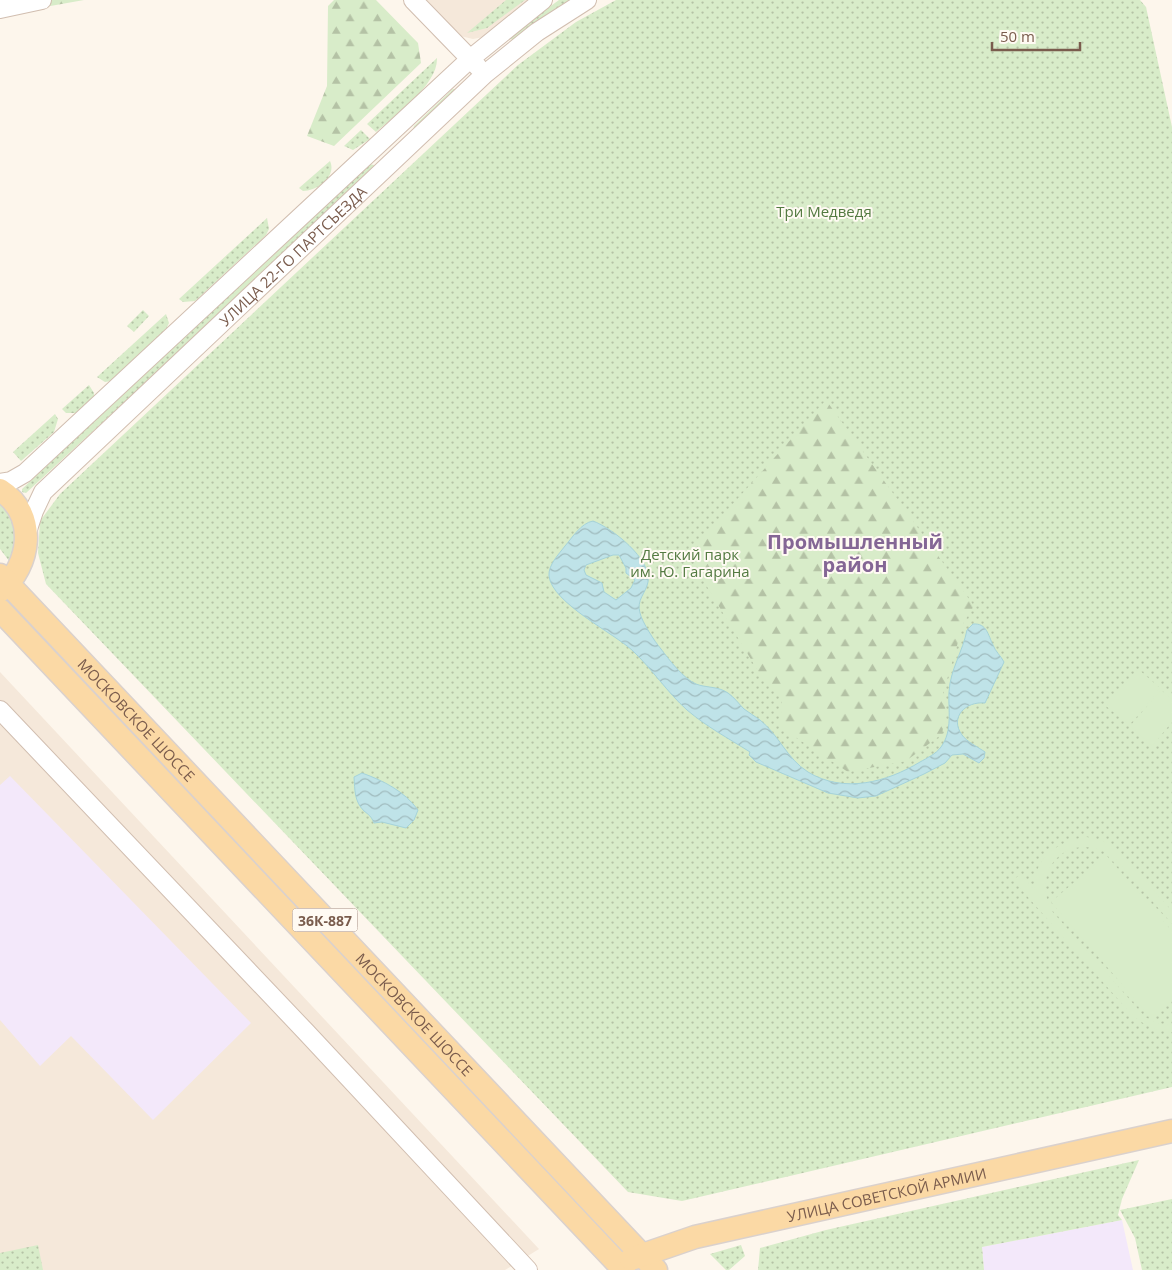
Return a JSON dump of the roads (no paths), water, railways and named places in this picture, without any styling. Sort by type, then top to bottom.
[{"type":"main road","name":"МОСКОВСКОЕ ШОССЕ","points":[[0,490],[15,505],[23,519],[26,535],[23,560],[1,590],[631,1266]]},
{"type":"main road","name":"УЛИЦА СОВЕТСКОЙ АРМИИ","points":[[631,1266],[695,1237],[1172,1130]]},
{"type":"street","points":[[0,9],[42,0]]},
{"type":"street","points":[[413,0],[485,74]]},
{"type":"street","name":"УЛИЦА 22-ГО ПАРТСЪЕЗДА","points":[[0,482],[11,481],[25,473],[470,59],[544,0]]},
{"type":"street","name":"УЛИЦА 22-ГО ПАРТСЪЕЗДА","points":[[26,535],[34,511],[44,492],[485,74],[537,32],[587,0]]},
{"type":"street","points":[[398,126],[413,144]]},
{"type":"street","points":[[369,153],[384,170]]},
{"type":"street","points":[[0,710],[306,1032],[528,1270]]},
{"type":"water","points":[[593,521],[620,537],[644,564],[648,573],[648,582],[640,600],[640,613],[652,637],[677,669],[696,684],[720,689],[728,693],[744,709],[767,726],[794,761],[801,767],[822,779],[836,783],[851,784],[880,780],[907,769],[931,756],[939,749],[945,741],[949,727],[949,692],[954,668],[967,630],[973,624],[981,625],[986,630],[1004,662],[985,703],[978,703],[966,708],[959,716],[957,722],[964,738],[985,752],[984,758],[979,763],[963,754],[952,755],[945,763],[876,796],[858,798],[828,793],[756,762],[749,755],[750,752],[687,710],[633,651],[572,607],[553,586],[549,576],[552,564],[577,531]],"holes":[[[613,555],[619,555],[626,568],[626,573],[635,580],[631,588],[616,600],[604,592],[602,583],[586,575],[584,570],[586,565]]]},
{"type":"water","points":[[362,773],[393,787],[418,810],[414,820],[406,828],[382,822],[374,823],[364,811],[358,803],[354,777]]},
{"type":"district","name":"Промышленный район","points":[[855,552]]},
{"type":"park label","name":"Три Медведя","points":[[824,211]]},
{"type":"park label","name":"Детский парк им. Ю. Гагарина","points":[[690,562]]}]
